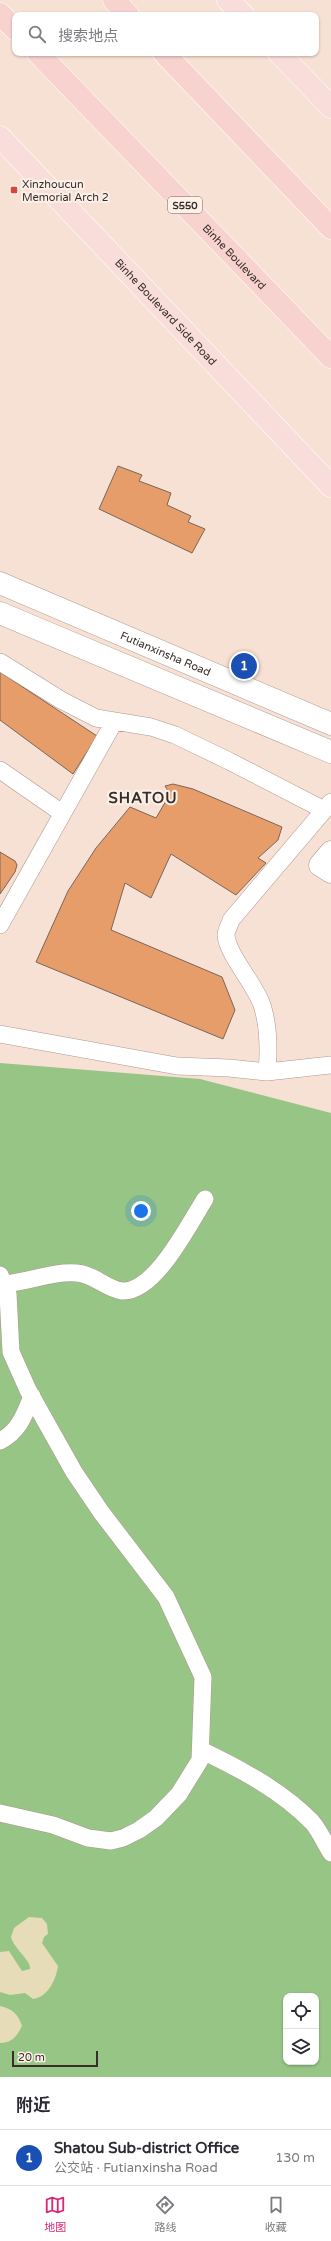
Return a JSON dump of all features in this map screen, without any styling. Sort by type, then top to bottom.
[{"type":"highway","points":[[114,0],[125,12]]},
{"type":"highway","points":[[0,14],[12,26]]},
{"type":"highway","name":"Binhe Boulevard","points":[[41,56],[331,357]]},
{"type":"highway","points":[[167,56],[331,228]]},
{"type":"main road","points":[[282,56],[331,107]]},
{"type":"main road","name":"Binhe Boulevard Side Road","points":[[0,137],[331,486]]},
{"type":"street","name":"Futianxinsha Road","points":[[0,583],[331,724]]},
{"type":"street","points":[[0,613],[331,752]]},
{"type":"street","points":[[331,852],[320,864],[331,872]]},
{"type":"lane","points":[[0,662],[61,700],[96,718],[151,727],[175,735],[328,806],[231,920],[226,934],[229,948],[254,986],[262,1005],[269,1049],[267,1072]]},
{"type":"lane","points":[[0,925],[114,722]]},
{"type":"lane","points":[[0,770],[62,813]]},
{"type":"lane","points":[[0,1034],[177,1066],[229,1068],[267,1072],[331,1066]]},
{"type":"lane","points":[[0,1813],[53,1825],[88,1838],[111,1841],[123,1838],[156,1818],[179,1794],[200,1760],[203,1677],[166,1597],[101,1512],[74,1472],[32,1396],[11,1352],[10,1310],[2,1280],[22,1283],[59,1274],[78,1273],[97,1279],[121,1291],[133,1290],[145,1283],[157,1272],[205,1199]]},
{"type":"lane","points":[[0,1441],[18,1428],[32,1396]]},
{"type":"lane","points":[[201,1750],[264,1783],[286,1800],[312,1823],[331,1853]]},
{"type":"green space","points":[[0,1063],[200,1079],[331,1113],[331,2077],[0,2077]]},
{"type":"sand","points":[[29,1917],[42,1918],[47,1924],[48,1934],[44,1937],[42,1943],[58,1966],[53,1982],[47,1991],[38,1998],[33,1999],[25,1993],[10,1995],[0,1992],[0,1952],[9,1951],[22,1971],[30,1969],[28,1962],[15,1946],[11,1937],[14,1928]]},
{"type":"sand","points":[[0,2006],[14,2013],[19,2018],[22,2026],[14,2038],[4,2043],[0,2043]]},
{"type":"building","points":[[118,466],[142,475],[139,481],[171,493],[167,505],[191,516],[188,522],[205,529],[192,553],[99,509]]},
{"type":"building","points":[[0,672],[97,736],[73,774],[0,720]]},
{"type":"building","points":[[173,784],[193,789],[282,827],[278,840],[258,858],[266,863],[236,895],[171,854],[151,898],[125,883],[111,930],[222,977],[235,1010],[223,1039],[36,962],[68,891],[96,848],[130,807],[156,818],[170,794],[165,786]]},
{"type":"building","points":[[0,852],[15,861],[17,865],[15,872],[0,894]]},
{"type":"place","name":"Xinzhoucun Memorial Arch 2","points":[[14,190]]},
{"type":"place","name":"Shatou Sub-district Office","points":[[244,666]]},
{"type":"district","name":"SHATOU","points":[[143,798]]}]
